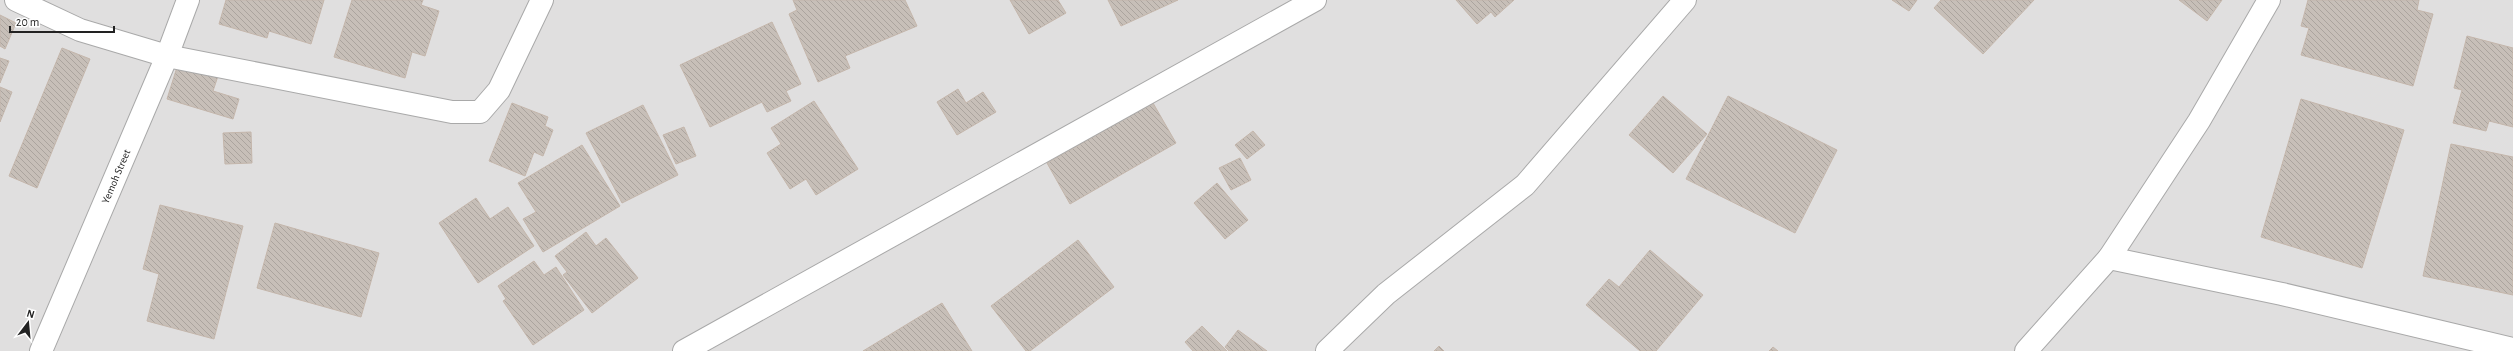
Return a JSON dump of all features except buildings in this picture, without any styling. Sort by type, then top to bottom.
[{"type":"street","points":[[16,0],[80,30],[167,56],[452,112],[480,112],[499,90],[538,12],[542,0]]},
{"type":"street","name":"Yemoh Street","points":[[41,351],[167,56],[188,0]]},
{"type":"street","points":[[684,351],[1315,0]]},
{"type":"street","points":[[1327,351],[1386,294],[1525,185],[1685,0]]},
{"type":"street","points":[[2026,351],[2109,258],[2199,121],[2269,0]]},
{"type":"street","points":[[2109,258],[2282,294],[2513,349]]},
{"type":"shaded area","points":[[0,0],[2513,0],[2513,351],[0,351]]}]
